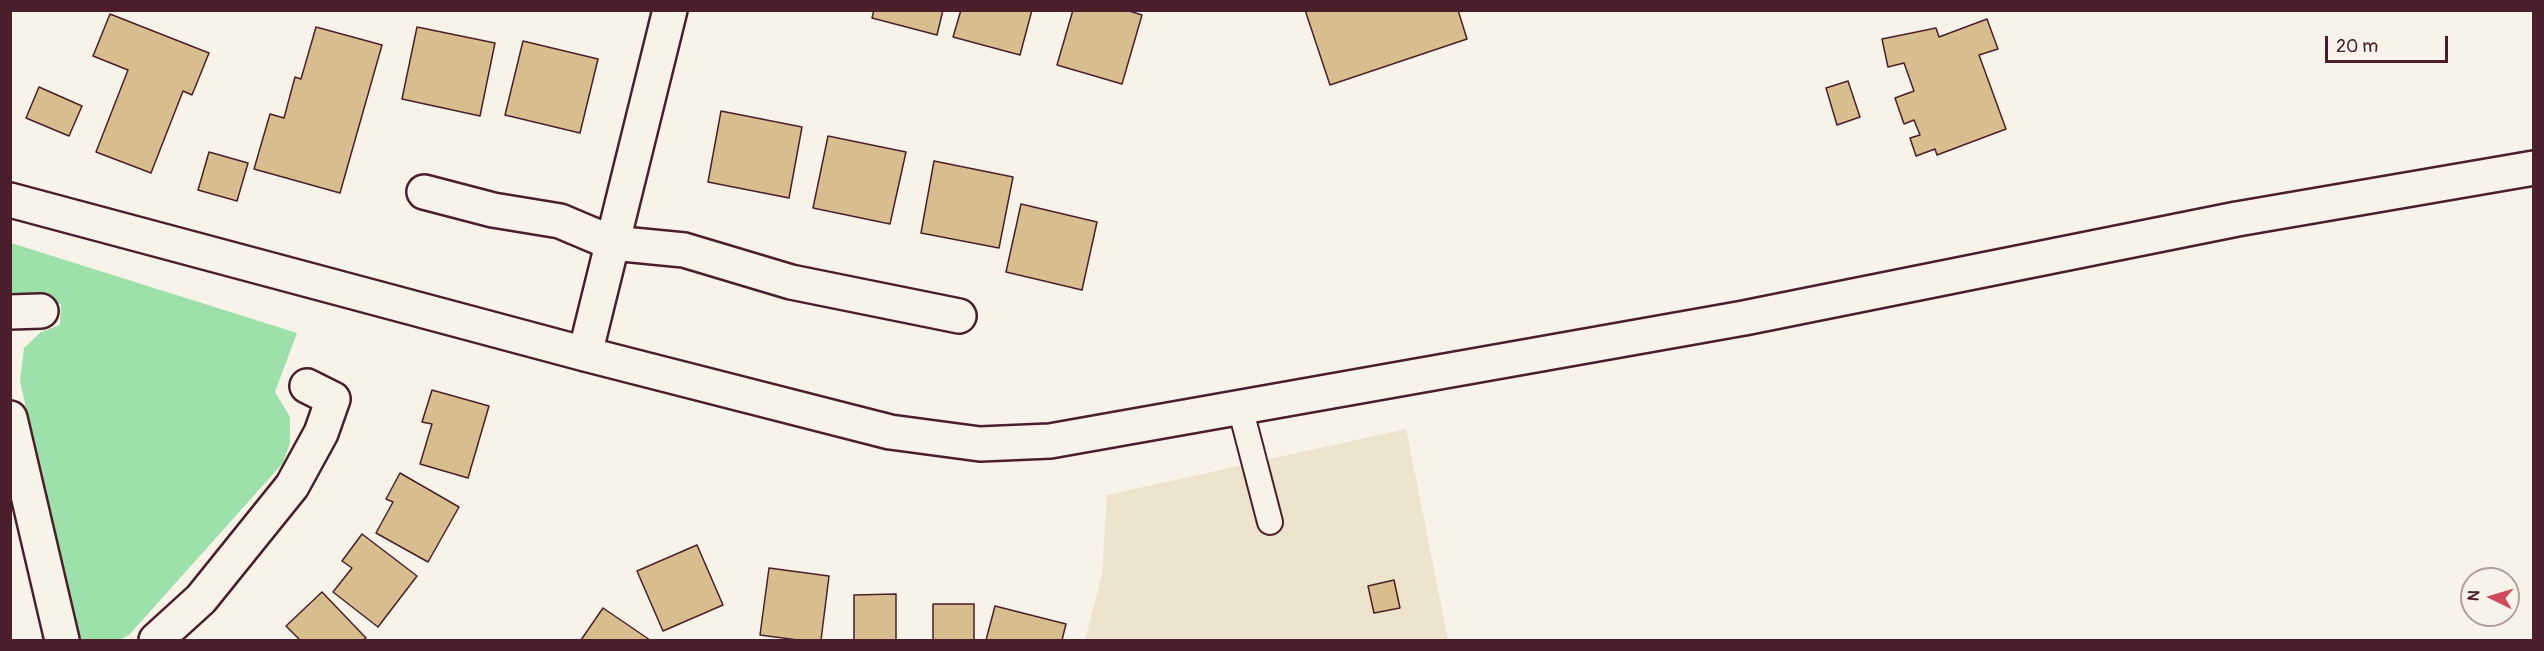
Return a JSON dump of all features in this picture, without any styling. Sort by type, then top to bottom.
[{"type":"street","points":[[585,354],[668,11]]},
{"type":"street","points":[[10,200],[585,354],[890,432],[980,444],[1050,441],[1744,318],[2237,219],[2534,168]]},
{"type":"street","points":[[424,192],[493,210],[560,221],[612,243],[684,250],[792,282],[958,316]]},
{"type":"street","points":[[156,640],[201,599],[292,486],[321,433],[333,399],[308,386]]},
{"type":"street","points":[[10,418],[62,640]]},
{"type":"lane","points":[[1240,407],[1269,522]]},
{"type":"shaded area","points":[[1406,429],[1448,640],[1085,640],[1102,575],[1107,495]]},
{"type":"green space","points":[[11,243],[297,333],[275,392],[290,417],[290,443],[283,463],[129,635],[119,640],[77,640],[20,381],[24,348],[41,332],[60,325],[61,304],[11,292]]},
{"type":"building","points":[[874,10],[943,10],[937,35],[872,18]]},
{"type":"building","points":[[961,10],[1032,10],[1020,55],[953,37]]},
{"type":"building","points":[[1073,10],[1126,10],[1142,15],[1122,84],[1057,65]]},
{"type":"building","points":[[1305,10],[1458,10],[1467,39],[1330,85]]},
{"type":"building","points":[[110,14],[209,53],[192,95],[183,91],[151,173],[96,152],[128,70],[93,56]]},
{"type":"building","points":[[1987,19],[1998,49],[1979,55],[2006,129],[1937,155],[1935,149],[1916,156],[1910,138],[1920,135],[1914,120],[1904,124],[1895,98],[1914,91],[1904,63],[1888,67],[1882,39],[1936,28],[1939,37]]},
{"type":"building","points":[[316,27],[382,45],[340,193],[254,169],[270,114],[284,118],[295,77],[301,79]]},
{"type":"building","points":[[417,27],[495,43],[480,116],[402,99]]},
{"type":"building","points":[[523,41],[598,59],[580,133],[505,115]]},
{"type":"building","points":[[1848,81],[1860,117],[1837,125],[1826,88]]},
{"type":"building","points":[[39,87],[82,106],[69,136],[26,118]]},
{"type":"building","points":[[721,111],[802,127],[789,198],[708,182]]},
{"type":"building","points":[[828,136],[906,152],[890,224],[813,208]]},
{"type":"building","points":[[209,152],[248,163],[237,201],[198,190]]},
{"type":"building","points":[[934,161],[1013,177],[999,248],[921,233]]},
{"type":"building","points":[[1021,204],[1097,222],[1082,290],[1006,272]]},
{"type":"building","points":[[432,390],[489,406],[468,478],[420,464],[432,424],[422,422]]},
{"type":"building","points":[[400,473],[459,507],[428,562],[376,533],[393,502],[386,499]]},
{"type":"building","points":[[362,534],[417,576],[378,627],[333,592],[352,568],[342,561]]},
{"type":"building","points":[[697,545],[723,605],[663,631],[637,571]]},
{"type":"building","points":[[769,568],[829,576],[821,640],[798,640],[760,635]]},
{"type":"building","points":[[1394,580],[1400,608],[1374,613],[1368,586]]},
{"type":"building","points":[[322,592],[366,638],[363,640],[300,640],[286,626]]},
{"type":"building","points":[[896,594],[896,640],[854,640],[854,595]]},
{"type":"building","points":[[933,604],[974,604],[974,640],[933,640]]},
{"type":"building","points":[[995,606],[1066,624],[1062,640],[986,640]]},
{"type":"building","points":[[603,608],[650,640],[581,640]]}]
